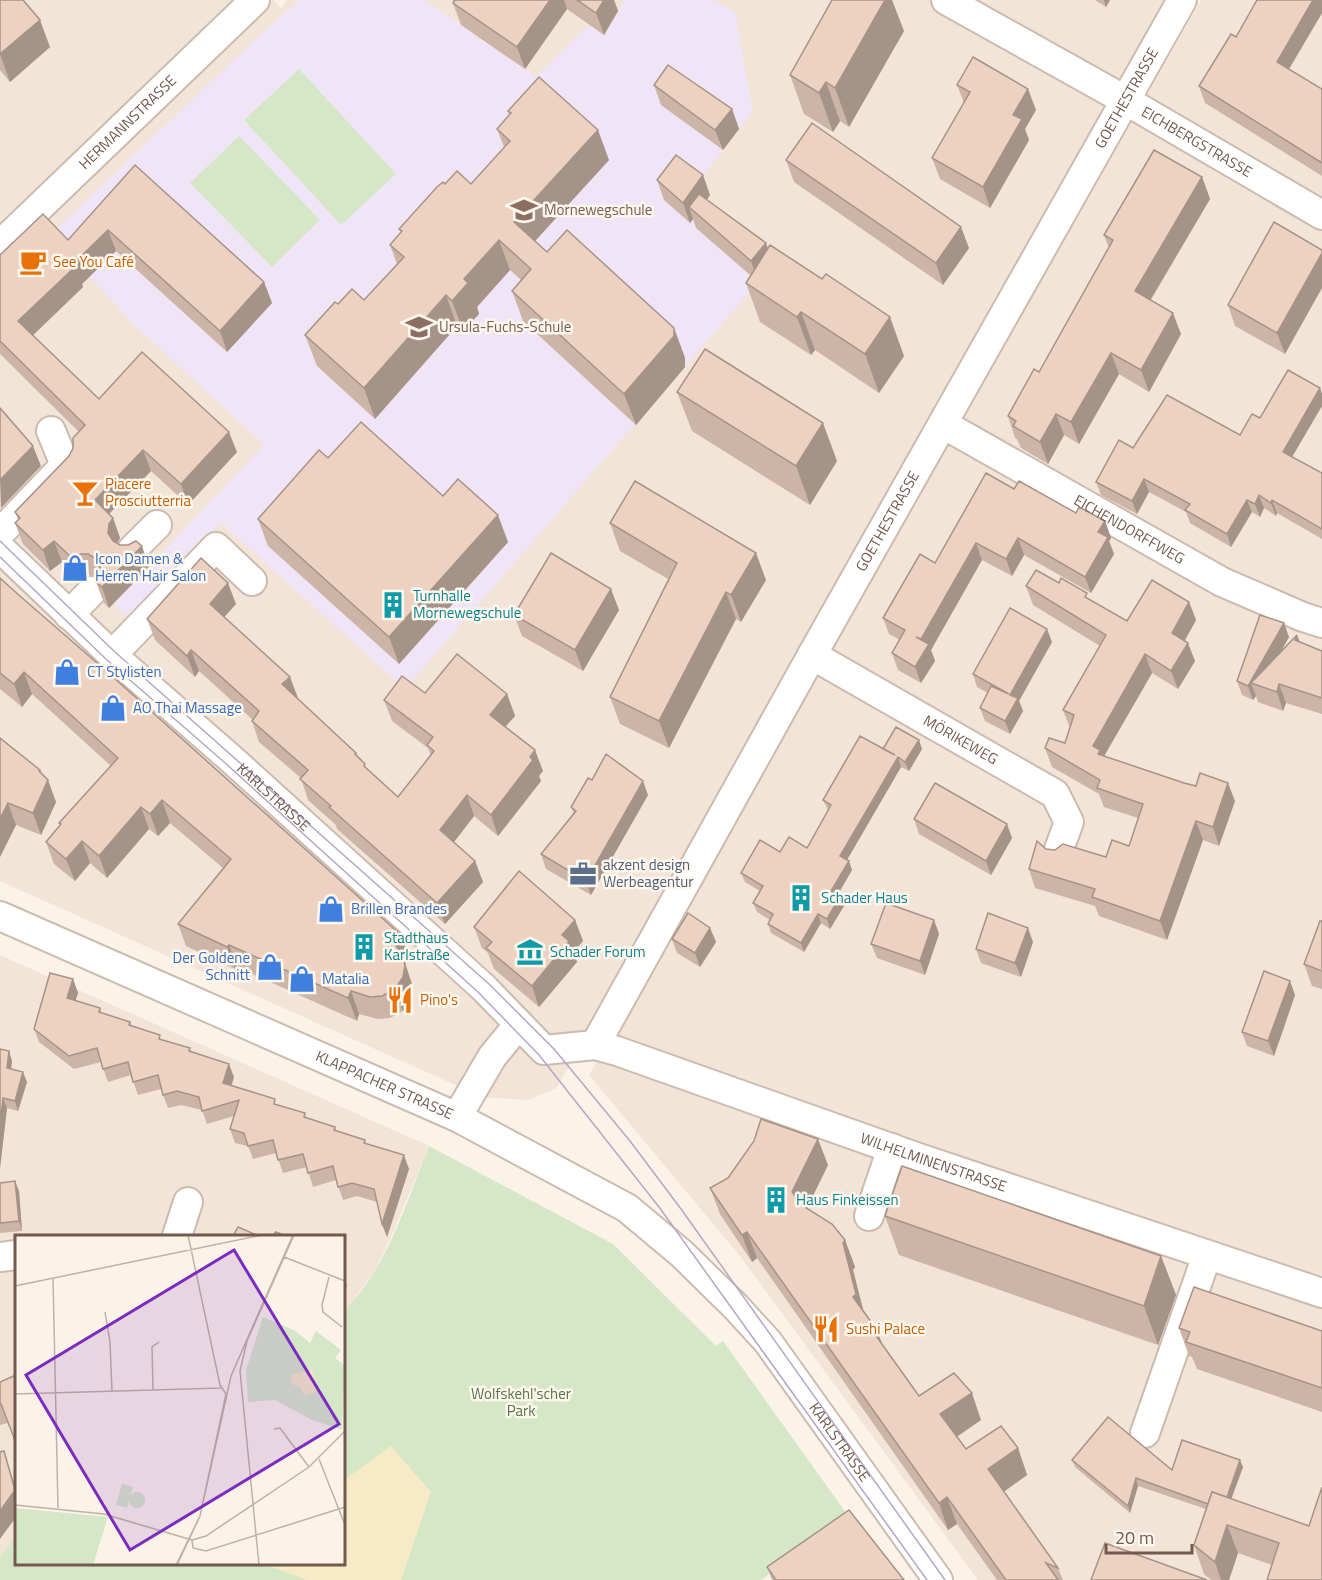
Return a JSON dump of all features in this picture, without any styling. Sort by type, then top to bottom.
[{"type":"street","name":"HERMANNSTRASSE","points":[[0,245],[255,0]]},
{"type":"street","name":"EICHBERGSTRASSE","points":[[946,0],[1125,100],[1322,216]]},
{"type":"street","name":"GOETHESTRASSE","points":[[595,1045],[812,655],[1182,0]]},
{"type":"street","name":"EICHENDORFFWEG","points":[[943,424],[1222,582],[1322,623]]},
{"type":"street","points":[[0,533],[64,465],[51,431]]},
{"type":"street","points":[[132,550],[157,525]]},
{"type":"street","points":[[112,655],[216,547],[252,581]]},
{"type":"street","name":"KARLSTRASSE","points":[[0,548],[112,655],[484,988],[544,1050]]},
{"type":"street","points":[[74,619],[97,596]]},
{"type":"street","name":"MÖRIKEWEG","points":[[812,655],[1055,794],[1069,822],[1058,852]]},
{"type":"street","name":"KLAPPACHER STRASSE","points":[[0,916],[457,1117],[627,1208],[682,1254],[736,1307]]},
{"type":"street","points":[[457,1117],[492,1057],[519,1024]]},
{"type":"street","name":"WILHELMINENSTRASSE","points":[[544,1050],[595,1045],[1322,1293]]},
{"type":"street","points":[[869,1216],[892,1148]]},
{"type":"street","points":[[177,1235],[188,1202]]},
{"type":"street","points":[[0,1257],[15,1255]]},
{"type":"street","points":[[1145,1433],[1207,1255]]},
{"type":"street","name":"KARLSTRASSE","points":[[736,1307],[771,1346],[938,1580]]},
{"type":"shaded area","points":[[0,0],[274,0],[281,8],[287,0],[1166,0],[556,1089],[527,1100],[482,1097],[0,881]]},
{"type":"shaded area","points":[[299,0],[425,0],[536,77],[588,25],[604,35],[625,0],[712,0],[735,12],[753,112],[685,199],[774,264],[405,689],[221,523],[129,618],[113,604],[264,445],[130,321],[51,234]]},
{"type":"shaded area","points":[[1201,0],[1322,0],[1322,1580],[978,1580],[740,1256],[589,1075]]},
{"type":"shaded area","points":[[0,955],[429,1146],[375,1271],[345,1309],[345,1235],[15,1235],[15,1537],[0,1557]]},
{"type":"green space","points":[[299,69],[396,174],[341,225],[244,120]]},
{"type":"green space","points":[[239,136],[320,220],[272,267],[190,183]]},
{"type":"green space","name":"Wolfskehl'scher Park","points":[[429,1146],[613,1244],[716,1346],[723,1341],[849,1517],[761,1580],[0,1580],[0,1557],[15,1537],[15,1565],[345,1565],[345,1309],[372,1275],[404,1211]]},
{"type":"sand","points":[[391,1446],[431,1492],[401,1580],[307,1580],[267,1565],[345,1565],[345,1479]]},
{"type":"building","points":[[0,0],[23,0],[40,20],[0,54]]},
{"type":"building","points":[[455,0],[550,0],[517,47],[453,3]]},
{"type":"building","points":[[577,0],[604,0],[596,13]]},
{"type":"building","points":[[832,0],[885,0],[835,88],[826,82],[819,93],[790,75]]},
{"type":"building","points":[[1257,0],[1313,0],[1277,62],[1322,89],[1322,163],[1199,86],[1231,34],[1236,37]]},
{"type":"building","points":[[973,57],[1028,89],[1013,115],[1022,119],[983,187],[932,158],[970,92],[957,85]]},
{"type":"building","points":[[668,65],[732,109],[715,130],[654,85]]},
{"type":"building","points":[[539,77],[598,130],[514,222],[547,252],[567,230],[674,328],[674,336],[624,394],[512,291],[531,269],[499,240],[464,279],[468,283],[452,301],[446,295],[364,388],[305,335],[335,302],[338,304],[352,289],[364,300],[404,257],[390,245],[402,231],[399,229],[437,187],[443,182],[445,184],[457,171],[471,184],[510,141],[497,129],[511,113],[508,111]]},
{"type":"building","points":[[812,123],[961,227],[936,263],[786,160]]},
{"type":"building","points":[[1154,150],[1202,177],[1135,291],[1173,313],[1141,370],[1111,353],[1071,422],[1056,414],[1040,442],[1013,426],[1016,421],[1008,416],[1034,369],[1039,372],[1113,240],[1104,235]]},
{"type":"building","points":[[676,155],[703,175],[683,203],[657,180]]},
{"type":"building","points":[[135,165],[264,282],[220,331],[108,230],[73,264],[76,266],[18,321],[99,399],[142,352],[229,432],[181,484],[143,450],[95,500],[113,518],[109,524],[108,533],[113,541],[120,545],[128,545],[136,541],[142,546],[102,587],[96,582],[100,575],[100,566],[95,558],[88,554],[80,554],[73,559],[54,541],[43,550],[15,523],[20,518],[15,512],[69,456],[73,448],[73,438],[85,425],[0,341],[0,255],[43,214],[68,240]]},
{"type":"building","points":[[699,194],[766,243],[751,261],[689,207]]},
{"type":"building","points":[[1274,222],[1322,250],[1277,333],[1228,305]]},
{"type":"building","points":[[770,245],[822,279],[826,274],[890,317],[865,354],[801,312],[797,317],[746,283]]},
{"type":"building","points":[[705,349],[823,423],[796,466],[677,392]]},
{"type":"building","points":[[1288,370],[1320,388],[1283,452],[1322,473],[1322,529],[1259,495],[1255,504],[1247,500],[1227,534],[1185,510],[1190,504],[1144,479],[1132,501],[1096,482],[1119,440],[1133,448],[1167,395],[1240,435],[1252,414],[1260,418]]},
{"type":"building","points":[[0,408],[33,446],[0,480]]},
{"type":"building","name":"Turnhalle Mornewegschule","points":[[361,422],[443,496],[458,479],[498,515],[389,637],[258,519],[319,450],[328,458]]},
{"type":"building","points":[[986,473],[1014,489],[1019,481],[1076,513],[1079,507],[1105,521],[1098,532],[1108,537],[1085,577],[1018,538],[1006,559],[976,543],[921,639],[916,637],[929,644],[915,667],[892,653],[905,630],[883,618],[920,554],[935,563]]},
{"type":"building","points":[[635,481],[756,553],[731,595],[726,592],[659,721],[610,697],[677,563],[610,523]]},
{"type":"building","points":[[551,553],[611,589],[575,650],[514,615]]},
{"type":"building","points":[[201,558],[228,583],[210,604],[290,677],[282,684],[356,753],[365,764],[364,766],[398,797],[434,751],[427,745],[433,737],[384,700],[402,676],[425,693],[457,654],[507,694],[490,715],[535,750],[530,757],[533,760],[491,815],[467,795],[440,830],[475,861],[437,903],[300,779],[308,770],[252,721],[259,711],[191,650],[187,656],[147,619]]},
{"type":"building","points":[[1036,570],[1059,583],[1061,578],[1087,593],[1085,597],[1127,621],[1152,580],[1189,602],[1172,633],[1188,643],[1171,671],[1145,654],[1093,746],[1100,750],[1098,754],[1184,783],[1196,786],[1200,773],[1228,783],[1213,827],[1196,821],[1160,921],[1092,897],[1095,889],[1029,869],[1037,841],[1046,849],[1055,850],[1063,844],[1106,857],[1112,840],[1129,846],[1143,804],[1097,788],[1100,780],[1045,748],[1049,738],[1065,743],[1074,715],[1063,710],[1106,635],[1026,586]]},
{"type":"building","points":[[0,578],[401,935],[394,943],[405,965],[403,977],[395,989],[382,996],[370,997],[351,991],[348,998],[178,924],[231,859],[162,800],[150,814],[141,807],[99,856],[82,841],[66,859],[46,842],[61,824],[59,823],[118,758],[24,672],[14,684],[0,673]]},
{"type":"building","points":[[1010,608],[1047,629],[1010,695],[1018,698],[1005,721],[980,708],[991,686],[1009,694],[973,674]]},
{"type":"building","points":[[1260,615],[1284,623],[1248,686],[1237,681]]},
{"type":"building","points":[[1297,635],[1295,640],[1322,651],[1322,698],[1279,684],[1277,692],[1251,683]]},
{"type":"building","points":[[896,727],[919,740],[905,762],[898,757],[840,856],[849,861],[831,891],[840,896],[827,919],[818,914],[801,943],[768,924],[773,914],[753,903],[763,886],[741,873],[760,840],[780,852],[789,837],[807,848],[831,805],[823,800],[860,736],[883,749]]},
{"type":"building","points":[[0,738],[40,770],[48,780],[33,813],[8,803],[0,819]]},
{"type":"building","points":[[606,754],[643,781],[586,881],[541,854],[576,811],[571,807],[588,778],[592,780]]},
{"type":"building","points":[[935,783],[1007,824],[986,861],[914,819]]},
{"type":"building","name":"Schader Forum","points":[[519,871],[575,920],[562,935],[569,941],[532,986],[486,948],[492,942],[474,927]]},
{"type":"building","points":[[886,903],[934,920],[920,961],[871,944]]},
{"type":"building","points":[[688,913],[710,928],[695,953],[672,939]]},
{"type":"building","points":[[988,913],[1028,928],[1015,963],[976,949]]},
{"type":"building","points":[[1320,921],[1322,921],[1322,971],[1304,964]]},
{"type":"building","points":[[1264,971],[1290,981],[1268,1041],[1242,1032]]},
{"type":"building","points":[[50,973],[73,979],[67,998],[100,1008],[99,1012],[160,1035],[159,1039],[190,1048],[189,1051],[229,1064],[223,1083],[275,1099],[274,1104],[305,1113],[304,1117],[365,1140],[364,1143],[404,1155],[382,1224],[374,1189],[352,1183],[338,1187],[333,1166],[308,1173],[303,1154],[278,1160],[273,1140],[248,1146],[244,1133],[230,1129],[239,1100],[202,1111],[199,1097],[177,1091],[163,1095],[158,1075],[133,1082],[128,1062],[103,1069],[97,1048],[69,1056],[34,1029]]},
{"type":"building","points":[[0,1049],[9,1051],[7,1068],[23,1072],[15,1101],[3,1098],[0,1125]]},
{"type":"building","points":[[761,1119],[818,1139],[792,1192],[803,1206],[832,1224],[845,1240],[843,1243],[856,1294],[853,1297],[877,1330],[874,1333],[919,1396],[954,1373],[972,1393],[940,1414],[966,1449],[1001,1426],[1018,1448],[988,1469],[1058,1568],[1046,1563],[1058,1580],[1006,1580],[947,1497],[939,1503],[747,1232],[742,1235],[710,1188],[728,1178],[754,1141]]},
{"type":"building","points":[[902,1166],[1161,1256],[1144,1306],[885,1216]]},
{"type":"building","points":[[15,1181],[19,1221],[0,1223],[0,1183]]},
{"type":"building","points":[[238,1227],[257,1235],[234,1235]]},
{"type":"building","points":[[1194,1287],[1322,1331],[1322,1388],[1186,1342],[1190,1332],[1179,1328]]},
{"type":"building","points":[[15,1375],[15,1440],[0,1404],[0,1382]]},
{"type":"building","points":[[1108,1417],[1172,1470],[1182,1440],[1240,1460],[1227,1497],[1212,1492],[1208,1504],[1136,1478],[1128,1506],[1072,1460]]},
{"type":"building","points":[[4,1451],[15,1490],[0,1511],[0,1452]]},
{"type":"building","points":[[1322,1487],[1322,1580],[1267,1580],[1279,1543],[1227,1525],[1215,1562],[1194,1545],[1212,1492],[1309,1526]]},
{"type":"building","points":[[849,1510],[904,1580],[776,1580],[767,1567]]},
{"type":"building","points":[[1105,1543],[1207,1580],[1091,1580]]},
{"type":"tram line","points":[[0,541],[115,652],[489,984],[554,1049],[630,1141],[681,1209],[945,1580]]},
{"type":"tram line","points":[[0,557],[107,660],[224,762],[479,993],[539,1055],[659,1207],[927,1580]]},
{"type":"place","name":"Mornewegschule","points":[[524,210]]},
{"type":"place","name":"See You Café","points":[[33,262]]},
{"type":"place","name":"Ursula-Fuchs-Schule","points":[[419,327]]},
{"type":"place","name":"Piacere Prosciutterria","points":[[85,493]]},
{"type":"place","name":"Icon Damen & Herren Hair Salon","points":[[75,568]]},
{"type":"place","name":"Turnhalle Mornewegschule","points":[[393,605]]},
{"type":"place","name":"CT Stylisten","points":[[67,672]]},
{"type":"place","name":"AO Thai Massage","points":[[113,708]]},
{"type":"place","name":"akzent design Werbeagentur","points":[[583,874]]},
{"type":"place","name":"Schader Haus","points":[[801,898]]},
{"type":"place","name":"Brillen Brandes","points":[[331,909]]},
{"type":"place","name":"Stadthaus Karlstraße","points":[[364,947]]},
{"type":"place","name":"Schader Forum","points":[[530,952]]},
{"type":"place","name":"Der Goldene Schnitt","points":[[270,967]]},
{"type":"place","name":"Matalia","points":[[302,979]]},
{"type":"place","name":"Pino's","points":[[400,1000]]},
{"type":"place","name":"Haus Finkeissen","points":[[776,1200]]},
{"type":"place","name":"Sushi Palace","points":[[826,1329]]}]
